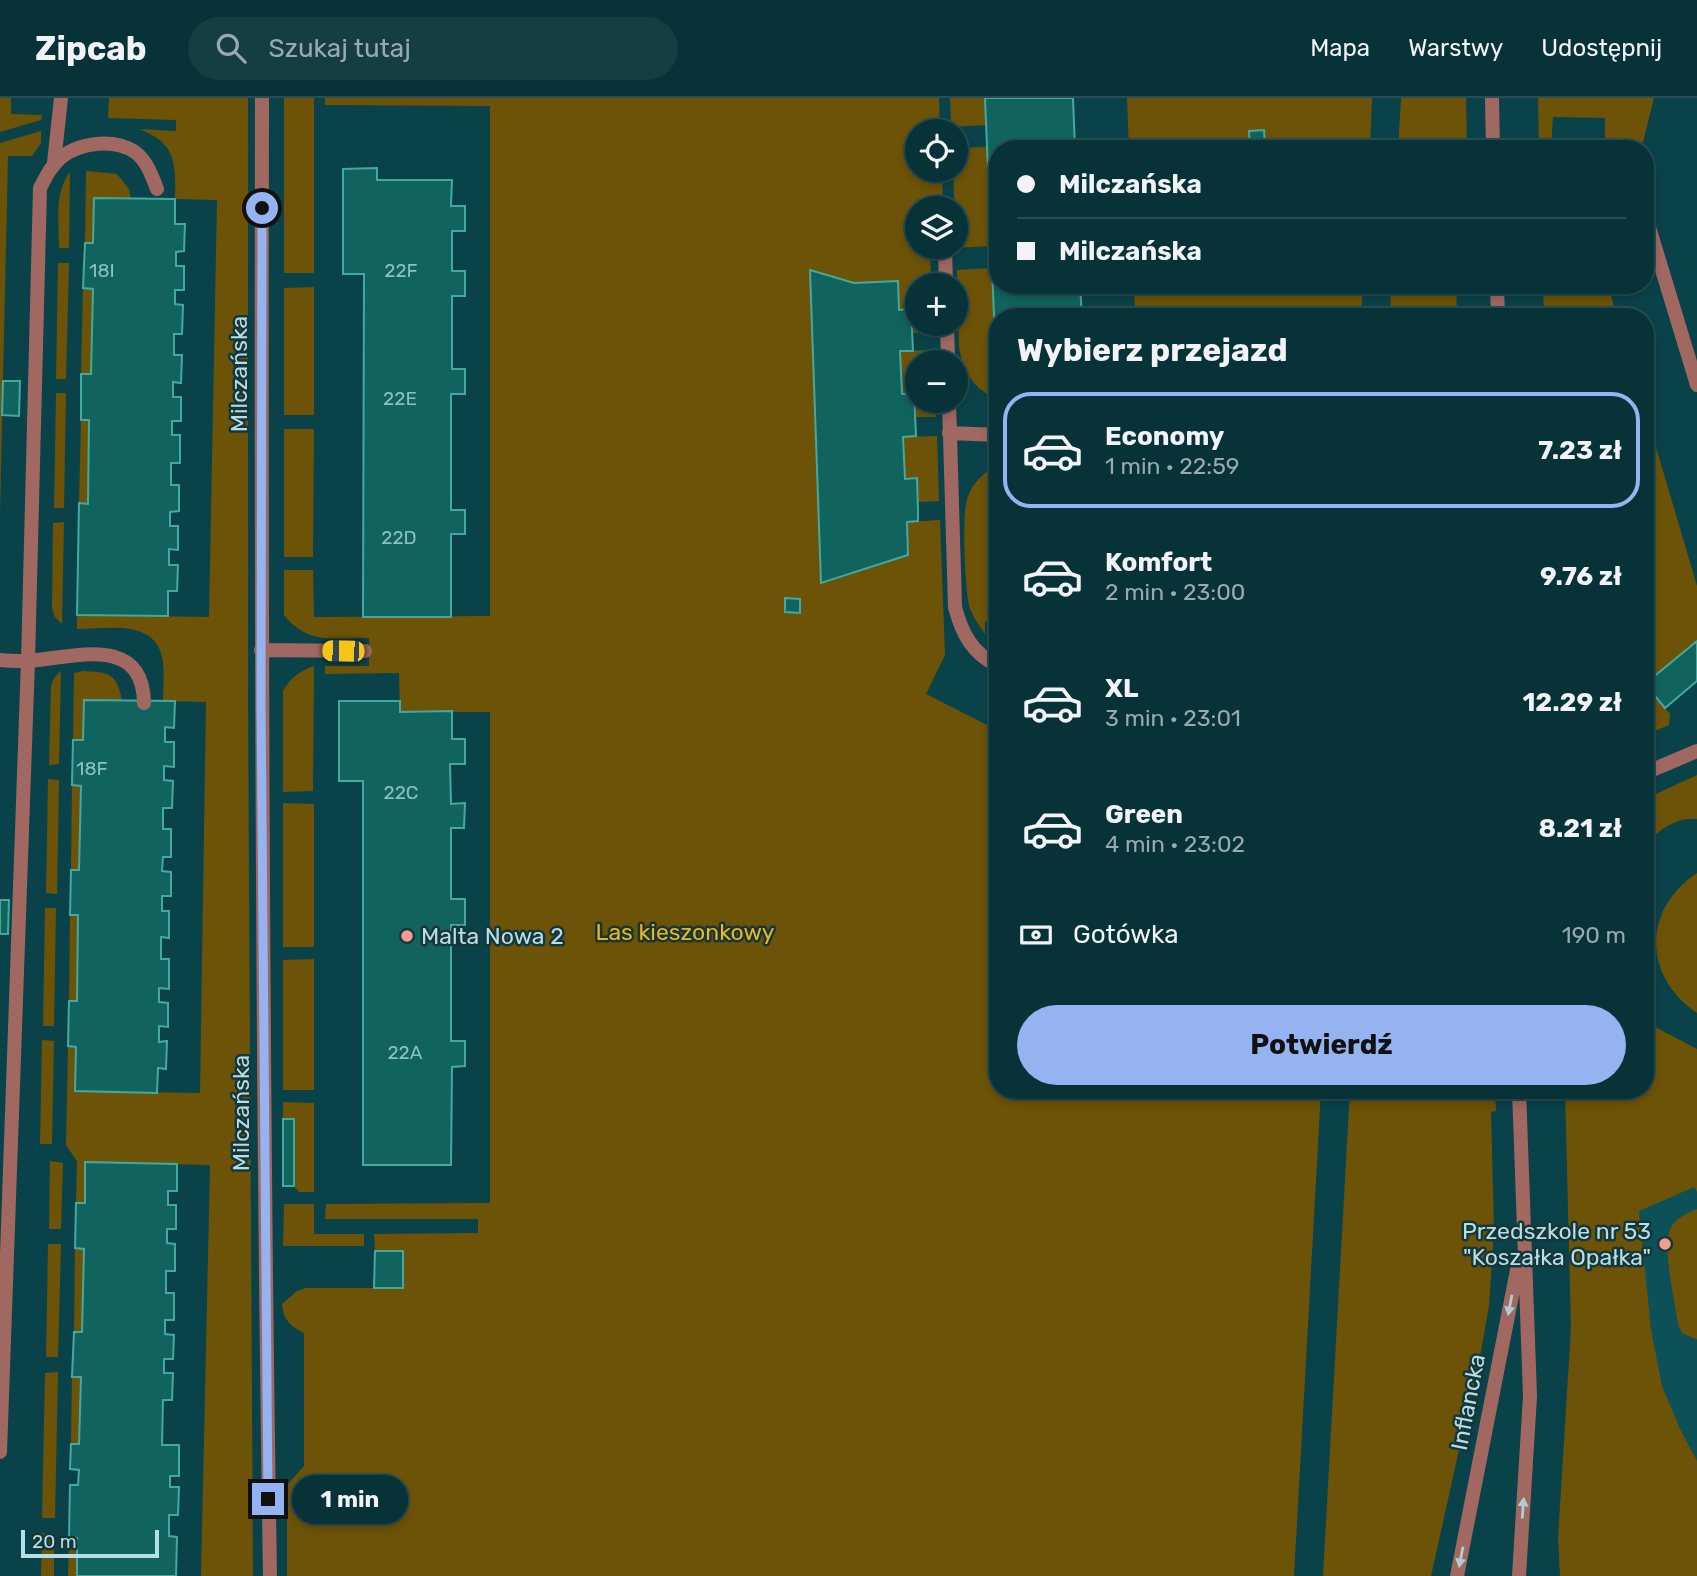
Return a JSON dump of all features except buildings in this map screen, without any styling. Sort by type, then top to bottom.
[{"type":"street","points":[[0,1452],[5,1169],[28,661],[40,188],[54,163],[61,98]]},
{"type":"street","name":"Milczańska","points":[[262,98],[261,650],[270,1576]]},
{"type":"street","points":[[1492,98],[1493,140]]},
{"type":"street","points":[[54,163],[77,148],[108,144],[135,152],[150,170],[157,189]]},
{"type":"street","points":[[1654,243],[1697,385]]},
{"type":"street","points":[[948,413],[955,607],[961,631],[989,662]]},
{"type":"street","points":[[949,433],[989,435]]},
{"type":"street","points":[[261,650],[365,651]]},
{"type":"street","points":[[0,660],[28,661],[59,656],[111,655],[128,663],[138,673],[144,684],[144,703]]},
{"type":"street","points":[[1654,769],[1697,751]]},
{"type":"street","name":"Inflancka","points":[[1519,1099],[1530,1396],[1519,1576]]},
{"type":"street","name":"Inflancka","points":[[1457,1576],[1523,1238]]},
{"type":"shaded area","name":"Przedszkole nr 53 \"Koszałka Opałka\"","points":[[1697,1078],[1697,1576],[1672,1576],[1627,1099],[1654,1099],[1654,1088]]},
{"type":"green space","points":[[0,98],[11,98],[11,114],[42,115],[41,120],[0,132]]},
{"type":"green space","points":[[109,98],[248,98],[253,1576],[201,1576],[210,1165],[86,1162],[85,1203],[76,1203],[77,1161],[66,1145],[68,1046],[76,1047],[75,1091],[200,1093],[206,702],[163,701],[162,657],[150,637],[140,631],[128,629],[77,629],[77,615],[209,617],[217,200],[175,199],[174,165],[167,148],[139,129],[176,131],[176,120],[108,118]]},
{"type":"green space","points":[[284,98],[314,98],[314,273],[284,273]]},
{"type":"green space","name":"Las kieszonkowy","points":[[325,98],[939,98],[940,119],[905,119],[905,182],[942,182],[943,196],[905,196],[905,259],[930,259],[931,273],[905,273],[905,310],[899,310],[897,281],[854,283],[810,271],[821,583],[908,555],[907,522],[940,520],[945,655],[926,694],[987,725],[989,721],[989,1099],[1320,1099],[1294,1576],[287,1576],[287,1485],[304,1466],[304,1333],[288,1322],[282,1304],[297,1291],[306,1288],[403,1288],[403,1251],[375,1251],[374,1234],[478,1233],[478,1219],[325,1219],[326,1204],[490,1203],[490,712],[400,712],[399,673],[325,674],[325,666],[369,666],[369,638],[322,638],[293,625],[284,615],[284,570],[313,570],[314,617],[490,616],[490,106],[325,105]]},
{"type":"green space","points":[[950,98],[985,98],[986,125],[968,126],[968,119],[951,119]]},
{"type":"green space","points":[[1127,98],[1372,98],[1370,140],[1129,140]]},
{"type":"green space","points":[[1401,98],[1466,98],[1467,140],[1399,140]]},
{"type":"green space","points":[[1538,98],[1654,98],[1644,140],[1605,140],[1605,118],[1553,117],[1552,140],[1539,140]]},
{"type":"green space","points":[[41,131],[41,143],[32,156],[8,156],[0,514],[0,143]]},
{"type":"green space","points":[[987,147],[989,246],[968,247],[968,196],[954,196],[953,182],[968,182],[968,148]]},
{"type":"green space","points":[[86,171],[117,174],[129,189],[131,198],[93,243],[85,243]]},
{"type":"green space","points":[[70,172],[69,248],[59,248],[59,198]]},
{"type":"green space","points":[[58,263],[69,263],[66,379],[56,379]]},
{"type":"green space","points":[[989,268],[989,294],[993,294],[994,308],[989,308],[989,395],[968,374],[968,350],[960,350],[959,336],[968,336],[968,273],[957,273],[957,270]]},
{"type":"green space","points":[[314,287],[314,415],[284,415],[284,288]]},
{"type":"green space","points":[[83,288],[93,289],[91,374],[81,374]]},
{"type":"green space","points":[[1134,294],[1362,294],[1362,308],[1135,308]]},
{"type":"green space","points":[[1391,294],[1456,294],[1457,308],[1390,308]]},
{"type":"green space","points":[[1543,294],[1611,294],[1614,308],[1544,308]]},
{"type":"green space","points":[[900,351],[905,351],[905,394],[902,394]]},
{"type":"green space","points":[[56,393],[66,393],[64,508],[54,508]]},
{"type":"green space","points":[[914,413],[936,413],[936,417],[914,417]]},
{"type":"green space","points":[[81,420],[89,420],[88,504],[79,503]]},
{"type":"green space","points":[[284,429],[314,429],[313,557],[284,557]]},
{"type":"green space","points":[[937,436],[939,501],[918,502],[917,479],[905,479],[903,437]]},
{"type":"green space","points":[[1654,440],[1697,586],[1697,641],[1654,677]]},
{"type":"green space","points":[[989,470],[989,623],[985,621],[985,634],[969,605],[964,533],[968,496]]},
{"type":"green space","points":[[64,522],[62,624],[55,617],[52,608],[53,523]]},
{"type":"green space","points":[[314,666],[313,791],[283,792],[283,691],[296,676]]},
{"type":"green space","points":[[61,671],[59,764],[49,765],[51,686]]},
{"type":"green space","points":[[99,672],[114,679],[122,701],[84,700],[83,740],[73,740],[74,673]]},
{"type":"green space","points":[[1654,695],[1670,714],[1669,725],[1654,731]]},
{"type":"green space","points":[[1697,775],[1697,819],[1681,820],[1654,837],[1654,795]]},
{"type":"green space","points":[[48,779],[59,780],[57,894],[46,893]]},
{"type":"green space","points":[[72,785],[81,786],[79,870],[71,870]]},
{"type":"green space","points":[[283,803],[314,804],[314,947],[283,947]]},
{"type":"green space","points":[[1697,873],[1697,1013],[1679,998],[1666,981],[1656,943],[1666,905],[1679,888]]},
{"type":"green space","points":[[45,908],[56,908],[54,1026],[43,1026]]},
{"type":"green space","points":[[70,915],[78,915],[77,1001],[69,1001]]},
{"type":"green space","points":[[314,959],[314,1090],[283,1090],[283,960]]},
{"type":"green space","points":[[1654,1028],[1657,1028],[1697,1049],[1697,1192],[1694,1187],[1639,1211],[1651,1330],[1662,1386],[1697,1461],[1697,1576],[1560,1576],[1558,1538],[1571,1328],[1565,1099],[1654,1099]]},
{"type":"green space","points":[[42,1040],[54,1041],[52,1144],[40,1144]]},
{"type":"green space","points":[[1350,1099],[1495,1099],[1496,1111],[1491,1112],[1494,1230],[1489,1306],[1431,1576],[1323,1576]]},
{"type":"green space","points":[[283,1102],[314,1103],[314,1192],[299,1192],[294,1186],[294,1120],[283,1119]]},
{"type":"green space","points":[[50,1161],[63,1163],[61,1229],[49,1229]]},
{"type":"green space","points":[[284,1204],[314,1204],[314,1234],[364,1234],[364,1246],[283,1246]]},
{"type":"green space","points":[[1697,1209],[1695,1339],[1682,1333],[1678,1324],[1667,1248],[1672,1225]]},
{"type":"green space","points":[[48,1244],[61,1244],[58,1357],[46,1357]]},
{"type":"green space","points":[[75,1248],[84,1249],[82,1332],[74,1332]]},
{"type":"green space","points":[[58,1372],[55,1518],[42,1518],[45,1373]]},
{"type":"green space","points":[[72,1377],[81,1377],[79,1444],[71,1444]]},
{"type":"green space","points":[[42,1533],[54,1533],[54,1576],[41,1576]]},
{"type":"green space","points":[[69,1537],[77,1538],[77,1576],[68,1576]]},
{"type":"place","name":"Malta Nowa 2","points":[[407,936]]},
{"type":"place","name":"Przedszkole nr 53 \"Koszałka Opałka\"","points":[[1665,1244]]},
{"type":"route","points":[[262,208],[261,704],[268,1499]]}]
